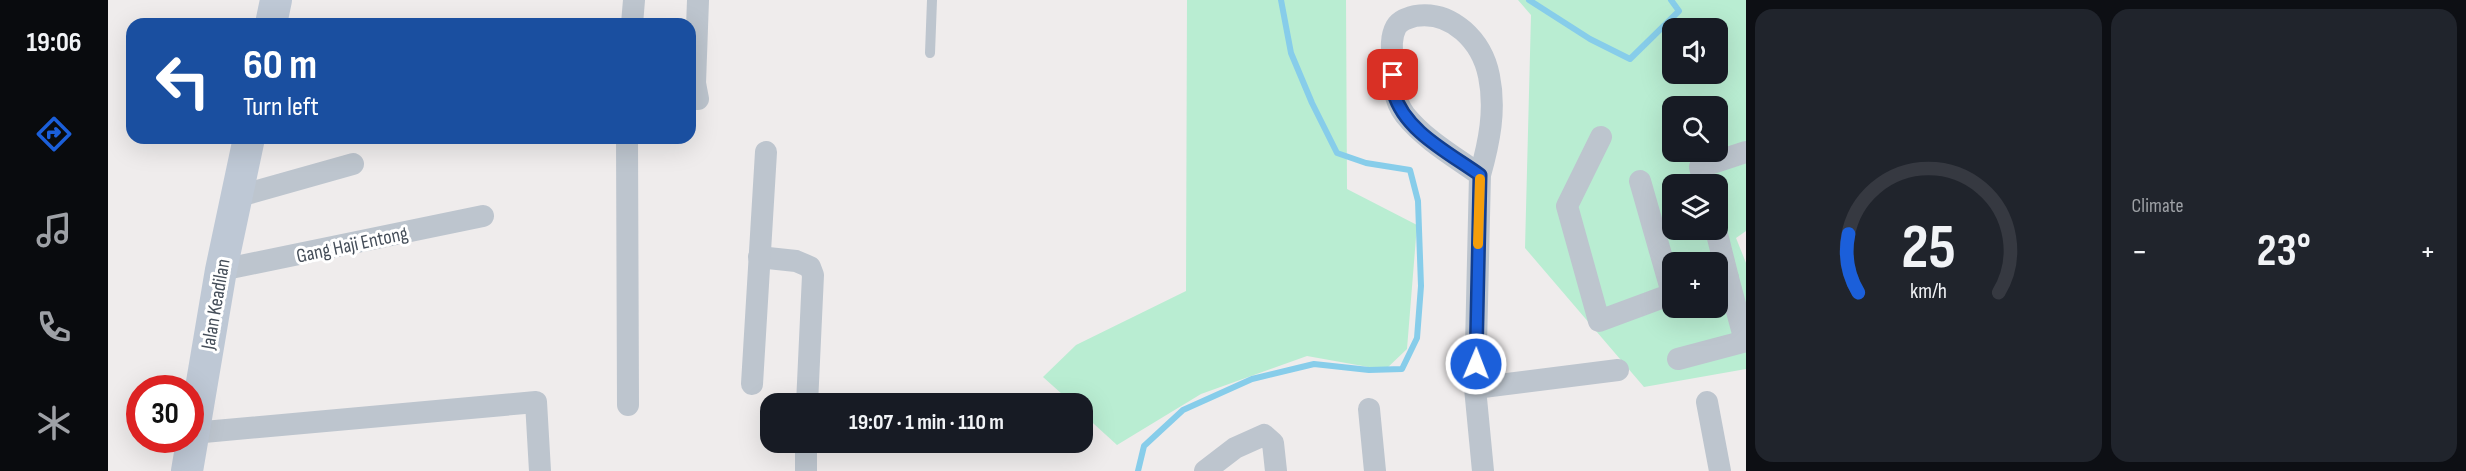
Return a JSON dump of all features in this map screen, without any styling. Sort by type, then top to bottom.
[{"type":"main road","points":[[272,18],[276,0]]},
{"type":"main road","name":"Jalan Keadilan","points":[[203,375],[221,270],[248,144]]},
{"type":"main road","name":"Jalan Keadilan","points":[[187,471],[190,453]]},
{"type":"street","points":[[632,18],[634,0]]},
{"type":"street","points":[[696,99],[698,99],[696,83],[698,0]]},
{"type":"street","points":[[1480,175],[1420,132],[1404,114],[1394,93],[1392,38],[1397,25],[1406,18],[1437,15],[1454,22],[1466,33],[1483,57],[1489,76],[1492,124],[1480,175],[1476,387],[1484,471]]},
{"type":"street","points":[[1601,137],[1567,206],[1599,321],[1662,297]]},
{"type":"street","points":[[627,144],[628,405]]},
{"type":"street","points":[[752,384],[766,152]]},
{"type":"street","points":[[1702,174],[1700,167],[1746,152]]},
{"type":"street","points":[[236,197],[353,164]]},
{"type":"street","points":[[1640,181],[1662,258]]},
{"type":"street","name":"Gang Haji Entong","points":[[221,270],[483,216]]},
{"type":"street","points":[[759,257],[796,261],[810,267],[813,275],[808,393]]},
{"type":"street","points":[[1678,359],[1745,341],[1728,294]]},
{"type":"street","points":[[1476,387],[1617,370]]},
{"type":"street","points":[[204,432],[536,402],[540,471]]},
{"type":"street","points":[[1707,402],[1720,471]]},
{"type":"street","points":[[1369,409],[1375,471]]},
{"type":"street","points":[[1205,471],[1235,448],[1264,435],[1273,443],[1276,471]]},
{"type":"street","points":[[806,453],[806,471]]},
{"type":"lane","points":[[930,53],[932,0]]},
{"type":"green space","points":[[1187,0],[1346,0],[1347,189],[1417,225],[1407,349],[1385,370],[1307,356],[1201,394],[1117,445],[1093,423],[1093,393],[1061,393],[1043,377],[1076,345],[1186,291]]},
{"type":"green space","points":[[1518,0],[1746,0],[1746,231],[1736,238],[1746,263],[1746,369],[1644,387],[1525,248],[1531,15]]},
{"type":"waterway","points":[[1138,471],[1144,446],[1183,410],[1252,379],[1314,364],[1369,370],[1402,369],[1417,338],[1421,286],[1418,201],[1410,170],[1366,163],[1337,153],[1312,103],[1291,53],[1281,0]]},
{"type":"waterway","points":[[1529,0],[1590,39],[1630,59],[1679,11],[1671,0]]},
{"type":"slow traffic","points":[[1478,244],[1480,179]]},
{"type":"route","points":[[1393,75],[1394,93],[1404,114],[1420,132],[1480,175],[1476,364]]}]
